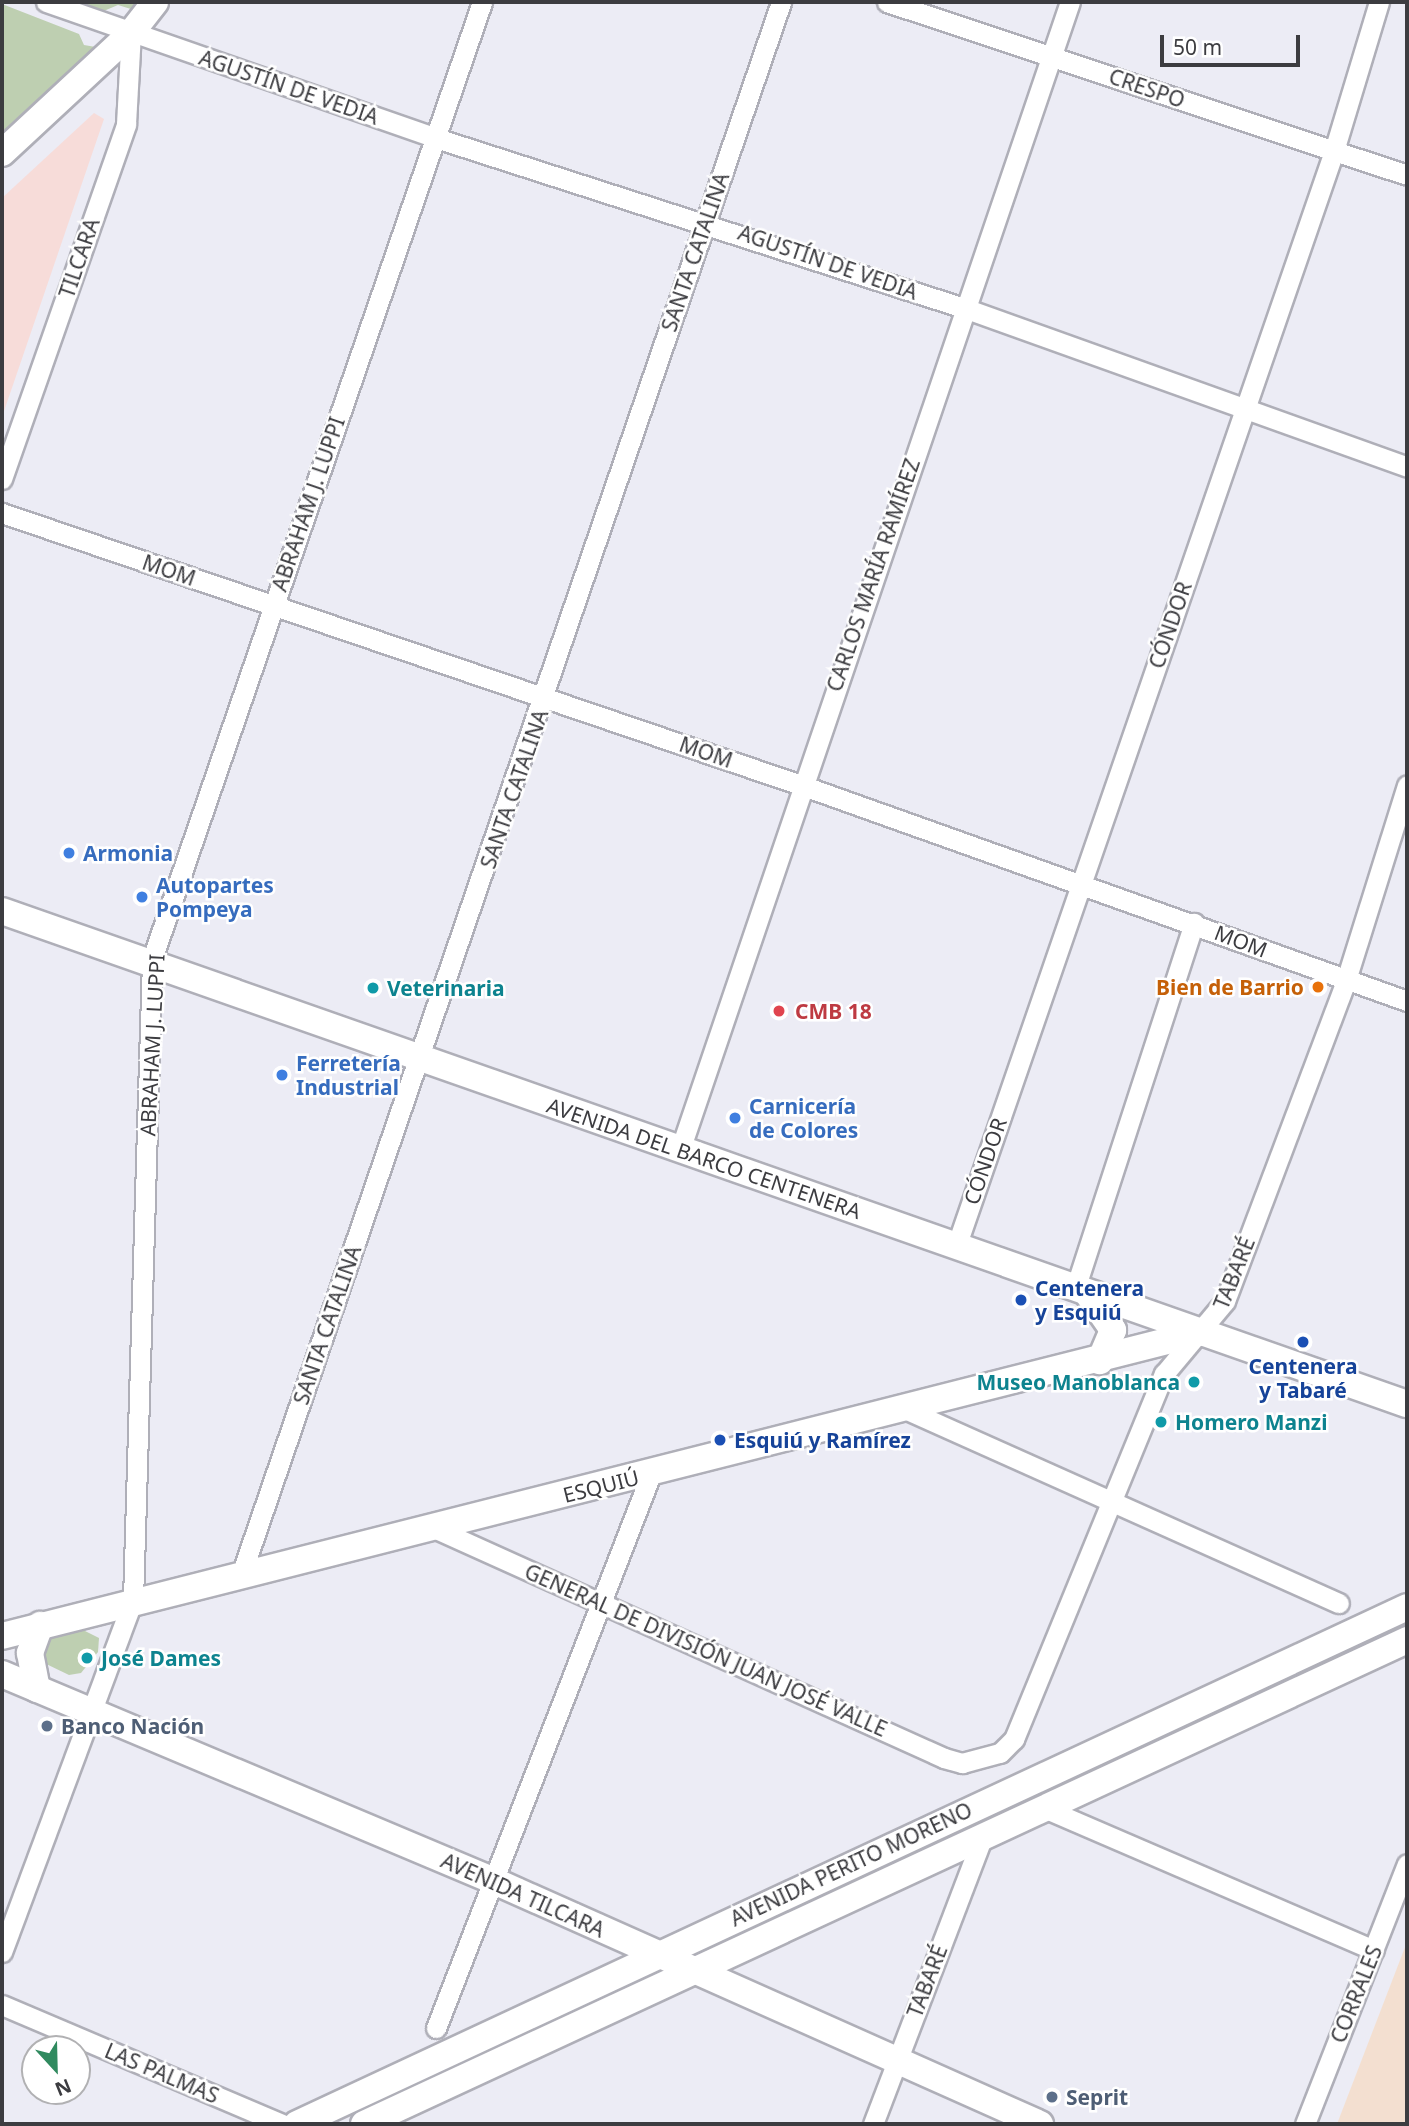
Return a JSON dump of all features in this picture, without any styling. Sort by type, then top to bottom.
[{"type":"main road","points":[[2,153],[131,33],[155,2]]},
{"type":"main road","name":"AVENIDA DEL BARCO CENTENERA","points":[[2,911],[152,959],[420,1059],[1407,1404]]},
{"type":"main road","points":[[1082,1291],[1113,1330],[1101,1361]]},
{"type":"main road","name":"ESQUIÚ","points":[[2,1636],[133,1600],[434,1528],[1101,1361],[1199,1333]]},
{"type":"main road","name":"AVENIDA PERITO MORENO","points":[[297,2124],[1407,1607]]},
{"type":"main road","points":[[37,1689],[30,1653],[40,1625]]},
{"type":"main road","name":"AVENIDA PERITO MORENO","points":[[364,2124],[1407,1640]]},
{"type":"main road","name":"AVENIDA TILCARA","points":[[2,1674],[492,1880],[1040,2124]]},
{"type":"street","name":"AGUSTÍN DE VEDIA","points":[[46,2],[436,138],[705,220],[964,308],[1407,467]]},
{"type":"street","name":"ABRAHAM J. LUPPI","points":[[2,1952],[133,1600],[152,959],[482,2]]},
{"type":"street","name":"SANTA CATALINA","points":[[240,1575],[546,697],[780,2]]},
{"type":"street","name":"CRESPO","points":[[887,2],[1407,175]]},
{"type":"street","name":"CARLOS MARÍA RAMÍREZ","points":[[680,1150],[801,785],[1070,2]]},
{"type":"street","name":"CÓNDOR","points":[[956,1247],[1334,150],[1379,2]]},
{"type":"street","name":"TILCARA","points":[[2,479],[126,124],[131,33]]},
{"type":"street","name":"MOM","points":[[2,513],[801,785],[1407,1001]]},
{"type":"street","name":"TABARÉ","points":[[981,1761],[1014,1739],[1108,1502],[1164,1374],[1225,1301],[1346,980],[1407,785]]},
{"type":"street","points":[[1082,1291],[1194,923]]},
{"type":"street","points":[[907,1410],[1339,1603]]},
{"type":"street","points":[[436,2028],[599,1601],[651,1474]]},
{"type":"street","name":"GENERAL DE DIVISIÓN JUAN JOSÉ VALLE","points":[[434,1528],[944,1758],[981,1761]]},
{"type":"street","points":[[1044,1808],[1374,1950]]},
{"type":"street","name":"TABARÉ","points":[[873,2124],[982,1838]]},
{"type":"street","name":"CORRALES","points":[[1304,2124],[1407,1864]]},
{"type":"street","name":"LAS PALMAS","points":[[2,2005],[283,2124]]},
{"type":"shaded area","points":[[94,113],[104,119],[2,417],[2,198]]},
{"type":"shaded area","points":[[1407,1942],[1407,2124],[1337,2124]]},
{"type":"green space","points":[[67,2],[140,2],[134,10],[118,5],[99,13]]},
{"type":"green space","points":[[2,4],[79,34],[84,45],[113,50],[2,137]]},
{"type":"green space","points":[[83,1630],[99,1638],[98,1652],[81,1673],[69,1675],[40,1661],[46,1639]]},
{"type":"place","name":"Armonia","points":[[69,853]]},
{"type":"place","name":"Autopartes Pompeya","points":[[142,897]]},
{"type":"place","name":"Bien de Barrio","points":[[1318,987]]},
{"type":"place","name":"Veterinaria","points":[[373,988]]},
{"type":"place","name":"CMB 18","points":[[779,1011]]},
{"type":"place","name":"Ferretería Industrial","points":[[282,1075]]},
{"type":"place","name":"Carnicería de Colores","points":[[735,1118]]},
{"type":"place","name":"Centenera y Esquiú","points":[[1021,1300]]},
{"type":"place","name":"Centenera y Tabaré","points":[[1303,1342]]},
{"type":"place","name":"Museo Manoblanca","points":[[1194,1382]]},
{"type":"place","name":"Homero Manzi","points":[[1161,1422]]},
{"type":"place","name":"Esquiú y Ramírez","points":[[720,1440]]},
{"type":"place","name":"José Dames","points":[[87,1658]]},
{"type":"place","name":"Banco Nación","points":[[47,1726]]},
{"type":"place","name":"Seprit","points":[[1052,2097]]}]
